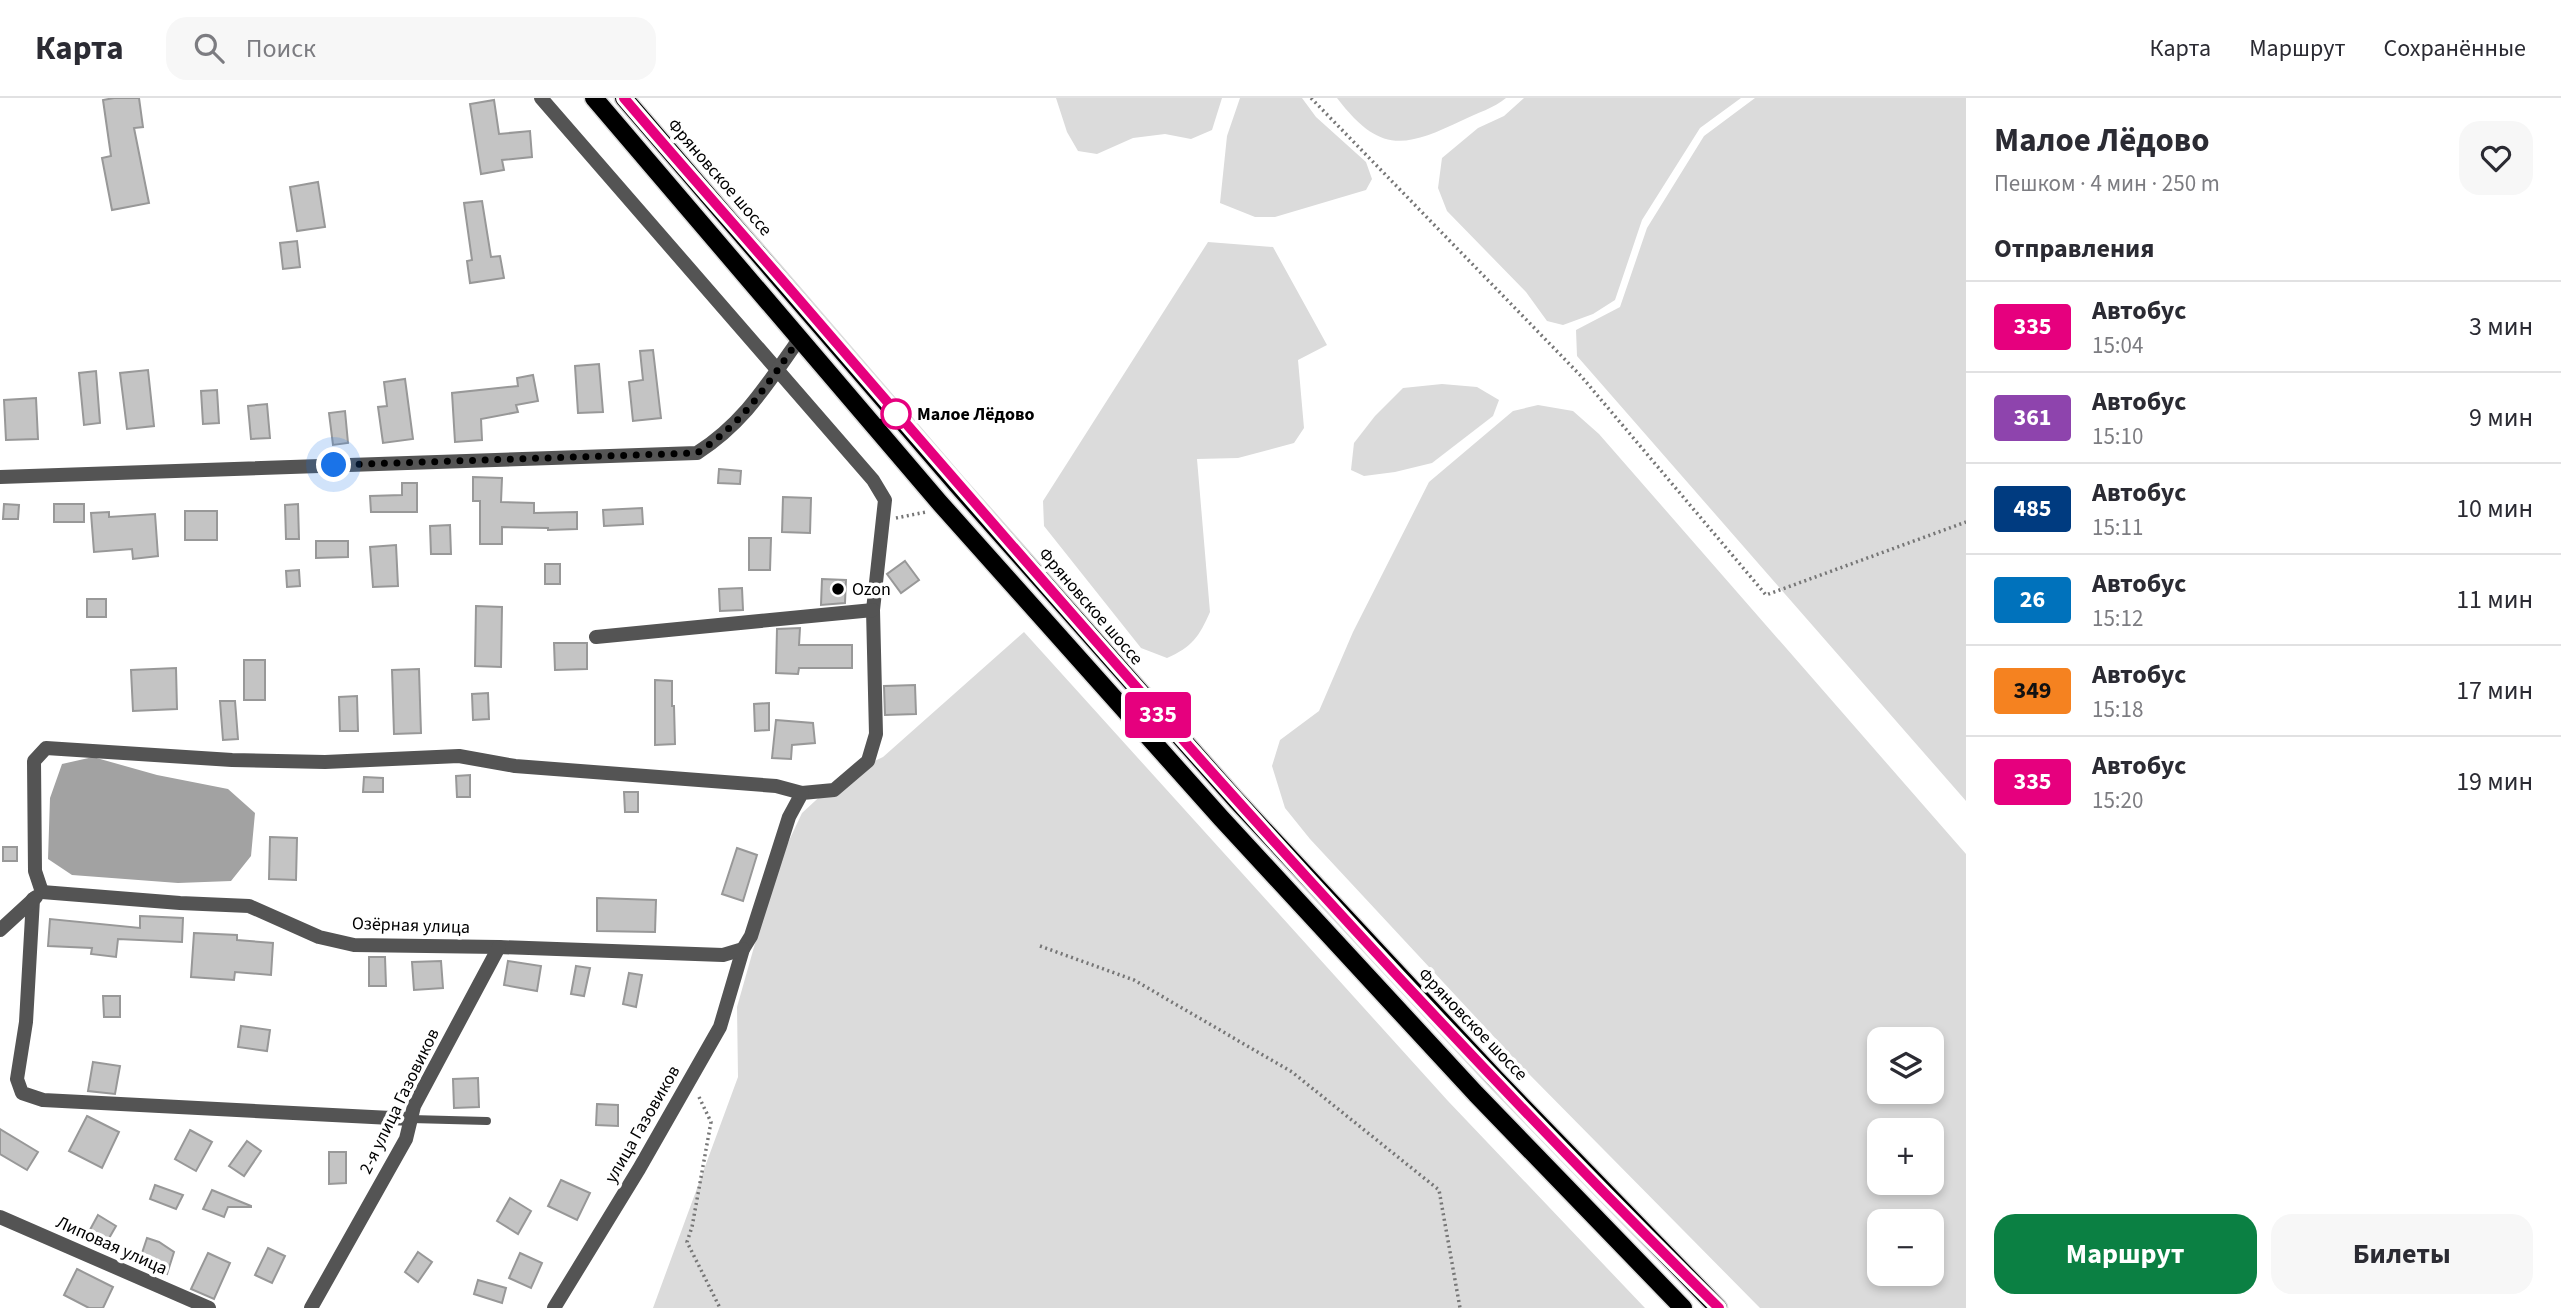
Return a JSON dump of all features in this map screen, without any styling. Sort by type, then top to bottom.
[{"type":"main road","points":[[594,98],[939,502],[1221,818],[1476,1094],[1683,1308]]},
{"type":"main road","name":"Фряновское шоссе","points":[[624,98],[957,485],[1227,791],[1458,1040],[1718,1308]]},
{"type":"street","points":[[411,1119],[43,1100],[22,1093],[17,1079],[26,1022],[38,896],[35,871],[34,761],[46,748],[272,761],[325,762],[459,756],[515,765],[776,786],[802,793],[834,790],[868,761],[876,734],[873,610],[885,500],[873,480],[541,98]]},
{"type":"street","points":[[0,477],[697,453],[722,437],[740,419],[800,338]]},
{"type":"street","points":[[596,637],[873,610]]},
{"type":"street","name":"улица Газовиков","points":[[554,1308],[639,1169],[720,1027],[743,949],[751,936],[789,817],[802,793]]},
{"type":"street","points":[[4,921],[38,896]]},
{"type":"street","name":"Озёрная улица","points":[[38,896],[248,906],[319,937],[354,945],[723,955],[743,949]]},
{"type":"street","name":"2-я улица Газовиков","points":[[311,1308],[406,1139],[414,1106],[499,947]]},
{"type":"street","name":"Липовая улица","points":[[0,1217],[209,1308]]},
{"type":"lane","points":[[411,1119],[487,1121]]},
{"type":"path","points":[[1311,98],[1581,376],[1766,595],[1966,522]]},
{"type":"path","points":[[883,521],[929,512]]},
{"type":"path","points":[[1040,946],[1134,979],[1292,1072],[1439,1190],[1460,1308]]},
{"type":"path","points":[[689,1082],[711,1122],[687,1242],[720,1308]]},
{"type":"shaded area","points":[[1056,98],[1222,98],[1212,130],[1191,139],[1165,134],[1133,138],[1097,154],[1078,151],[1067,132]]},
{"type":"shaded area","points":[[1240,98],[1302,98],[1316,117],[1366,162],[1372,179],[1366,190],[1275,217],[1255,217],[1220,203],[1227,136]]},
{"type":"shaded area","points":[[1337,98],[1506,98],[1496,105],[1424,136],[1394,140],[1380,137],[1367,129]]},
{"type":"shaded area","points":[[1524,98],[1741,98],[1700,128],[1642,220],[1615,300],[1593,314],[1563,325],[1547,321],[1526,292],[1447,211],[1438,188],[1442,158],[1478,128],[1504,116]]},
{"type":"shaded area","points":[[1755,98],[1966,98],[1966,801],[1577,356],[1576,330],[1620,307],[1647,228],[1704,136]]},
{"type":"shaded area","points":[[1208,242],[1273,247],[1327,345],[1298,360],[1304,428],[1294,443],[1238,458],[1197,459],[1210,612],[1194,640],[1183,650],[1167,658],[1141,648],[1044,526],[1043,501]]},
{"type":"shaded area","points":[[1442,384],[1477,387],[1499,400],[1493,416],[1432,463],[1364,476],[1351,470],[1354,443],[1375,416],[1403,388]]},
{"type":"shaded area","points":[[1538,405],[1573,411],[1599,434],[1966,854],[1966,1308],[1760,1308],[1523,1068],[1310,839],[1285,808],[1272,766],[1280,740],[1319,711],[1353,632],[1429,482],[1513,411]]},
{"type":"shaded area","points":[[1024,632],[1448,1101],[1645,1308],[653,1308],[738,1077],[737,1007],[777,866],[802,813],[841,777],[883,757]]},
{"type":"shaded area","points":[[93,757],[157,775],[228,789],[255,813],[251,856],[231,881],[178,883],[72,875],[48,859],[50,798],[62,764]]},
{"type":"building","points":[[139,98],[143,127],[134,128],[149,203],[112,210],[102,158],[111,156],[103,100]]},
{"type":"building","points":[[494,100],[499,134],[530,131],[532,157],[502,160],[504,170],[481,174],[470,104]]},
{"type":"building","points":[[318,182],[325,227],[297,231],[290,187]]},
{"type":"building","points":[[482,201],[491,257],[500,256],[504,278],[470,283],[467,261],[472,260],[464,203]]},
{"type":"building","points":[[297,241],[300,267],[283,269],[280,243]]},
{"type":"building","points":[[653,350],[661,418],[633,421],[629,382],[643,380],[640,351]]},
{"type":"building","points":[[599,364],[603,412],[578,413],[575,366]]},
{"type":"building","points":[[148,370],[154,426],[127,429],[120,373]]},
{"type":"building","points":[[96,371],[100,423],[84,425],[79,373]]},
{"type":"building","points":[[533,375],[538,401],[516,405],[518,412],[481,419],[482,440],[455,442],[452,393],[518,386],[517,378]]},
{"type":"building","points":[[405,379],[413,439],[383,443],[378,407],[387,406],[384,382]]},
{"type":"building","points":[[217,390],[219,423],[203,424],[201,391]]},
{"type":"building","points":[[36,398],[38,439],[6,440],[4,400]]},
{"type":"building","points":[[267,404],[270,438],[251,439],[248,406]]},
{"type":"building","points":[[345,411],[348,443],[333,445],[329,413]]},
{"type":"building","points":[[719,469],[741,471],[740,484],[718,483]]},
{"type":"building","points":[[473,477],[502,478],[501,502],[534,503],[534,513],[577,512],[577,529],[502,527],[502,544],[480,544],[480,501],[473,501]]},
{"type":"building","points":[[402,483],[417,483],[417,512],[371,512],[370,496],[402,495]]},
{"type":"building","points":[[783,497],[811,498],[810,533],[782,532]]},
{"type":"building","points":[[4,504],[19,505],[18,519],[3,519]]},
{"type":"building","points":[[54,504],[84,504],[84,522],[54,522]]},
{"type":"building","points":[[298,504],[299,539],[286,539],[285,505]]},
{"type":"building","points":[[642,508],[643,524],[604,526],[603,510]]},
{"type":"building","points":[[185,511],[217,511],[217,540],[185,540]]},
{"type":"building","points":[[109,512],[109,517],[155,514],[158,556],[133,559],[132,549],[94,552],[91,513]]},
{"type":"building","points":[[450,525],[451,554],[431,554],[430,526]]},
{"type":"building","points":[[749,538],[771,538],[770,570],[749,570]]},
{"type":"building","points":[[316,541],[348,541],[348,557],[316,558]]},
{"type":"building","points":[[396,545],[398,586],[373,587],[370,547]]},
{"type":"building","points":[[905,561],[919,580],[901,593],[887,574]]},
{"type":"building","points":[[545,564],[560,564],[560,584],[545,584]]},
{"type":"building","points":[[299,570],[300,586],[287,587],[286,571]]},
{"type":"building","points":[[822,579],[846,580],[845,603],[821,605]]},
{"type":"building","points":[[742,588],[743,610],[720,611],[719,589]]},
{"type":"building","points":[[87,599],[106,599],[106,617],[87,617]]},
{"type":"building","points":[[476,606],[502,607],[501,667],[475,666]]},
{"type":"building","points":[[800,628],[799,645],[852,645],[852,668],[799,668],[798,674],[776,673],[777,629]]},
{"type":"building","points":[[554,643],[587,643],[587,669],[555,670]]},
{"type":"building","points":[[244,660],[265,660],[265,700],[244,700]]},
{"type":"building","points":[[176,668],[177,709],[133,711],[131,670]]},
{"type":"building","points":[[419,669],[421,733],[394,734],[392,670]]},
{"type":"building","points":[[655,680],[672,681],[675,744],[655,745]]},
{"type":"building","points":[[915,685],[916,714],[885,715],[884,686]]},
{"type":"building","points":[[488,693],[489,719],[473,720],[472,694]]},
{"type":"building","points":[[357,696],[358,731],[340,731],[339,697]]},
{"type":"building","points":[[220,701],[235,701],[238,739],[223,740]]},
{"type":"building","points":[[769,703],[769,730],[755,731],[754,704]]},
{"type":"building","points":[[776,720],[813,723],[815,743],[792,745],[791,759],[772,758]]},
{"type":"building","points":[[470,775],[470,797],[457,797],[456,776]]},
{"type":"building","points":[[364,777],[383,778],[383,792],[363,792]]},
{"type":"building","points":[[624,792],[638,792],[638,812],[625,812]]},
{"type":"building","points":[[270,837],[297,838],[296,880],[269,879]]},
{"type":"building","points":[[3,847],[17,847],[17,861],[3,861]]},
{"type":"building","points":[[737,848],[757,855],[743,901],[722,894]]},
{"type":"building","points":[[597,898],[656,900],[655,932],[597,931]]},
{"type":"building","points":[[140,916],[183,918],[182,942],[118,939],[116,957],[91,954],[92,948],[48,946],[50,919],[140,928]]},
{"type":"building","points":[[194,933],[237,935],[237,940],[273,943],[271,975],[235,972],[234,980],[191,977]]},
{"type":"building","points":[[369,957],[385,957],[386,986],[369,986]]},
{"type":"building","points":[[441,961],[443,988],[414,990],[412,962]]},
{"type":"building","points":[[508,961],[541,966],[537,991],[504,985]]},
{"type":"building","points":[[576,966],[590,968],[584,996],[571,994]]},
{"type":"building","points":[[629,973],[642,975],[636,1007],[623,1004]]},
{"type":"building","points":[[103,996],[120,996],[120,1017],[104,1017]]},
{"type":"building","points":[[241,1026],[270,1030],[267,1051],[238,1047]]},
{"type":"building","points":[[93,1062],[120,1066],[115,1094],[88,1091]]},
{"type":"building","points":[[478,1078],[479,1107],[454,1108],[453,1079]]},
{"type":"building","points":[[597,1104],[618,1105],[618,1126],[596,1125]]},
{"type":"building","points":[[87,1116],[119,1132],[102,1168],[69,1151]]},
{"type":"building","points":[[0,1129],[38,1152],[27,1170],[0,1154]]},
{"type":"building","points":[[190,1130],[212,1142],[196,1171],[175,1159]]},
{"type":"building","points":[[247,1141],[261,1151],[244,1176],[229,1166]]},
{"type":"building","points":[[329,1152],[346,1152],[346,1183],[329,1184]]},
{"type":"building","points":[[561,1180],[590,1193],[577,1220],[548,1206]]},
{"type":"building","points":[[155,1185],[183,1195],[176,1209],[150,1199]]},
{"type":"building","points":[[212,1190],[251,1207],[228,1207],[224,1217],[203,1209]]},
{"type":"building","points":[[510,1198],[531,1211],[518,1234],[497,1221]]},
{"type":"building","points":[[98,1215],[116,1226],[104,1247],[86,1237]]},
{"type":"building","points":[[147,1238],[174,1252],[167,1274],[138,1265]]},
{"type":"building","points":[[268,1248],[285,1256],[272,1283],[255,1275]]},
{"type":"building","points":[[418,1252],[432,1262],[418,1282],[405,1272]]},
{"type":"building","points":[[208,1253],[230,1263],[214,1299],[191,1289]]},
{"type":"building","points":[[520,1253],[542,1263],[531,1288],[509,1278]]},
{"type":"building","points":[[77,1269],[113,1287],[103,1308],[89,1308],[64,1295]]},
{"type":"building","points":[[478,1280],[506,1288],[502,1303],[474,1294]]},
{"type":"bus line","name":"335","points":[[624,98],[1166,723],[1348,923],[1656,1246],[1719,1308]]},
{"type":"place","name":"Малое Лёдово","points":[[896,414]]},
{"type":"place","name":"Ozon","points":[[838,589]]},
{"type":"route","points":[[334,465],[697,453],[722,437],[740,419],[800,338],[875,426],[896,414]]}]
